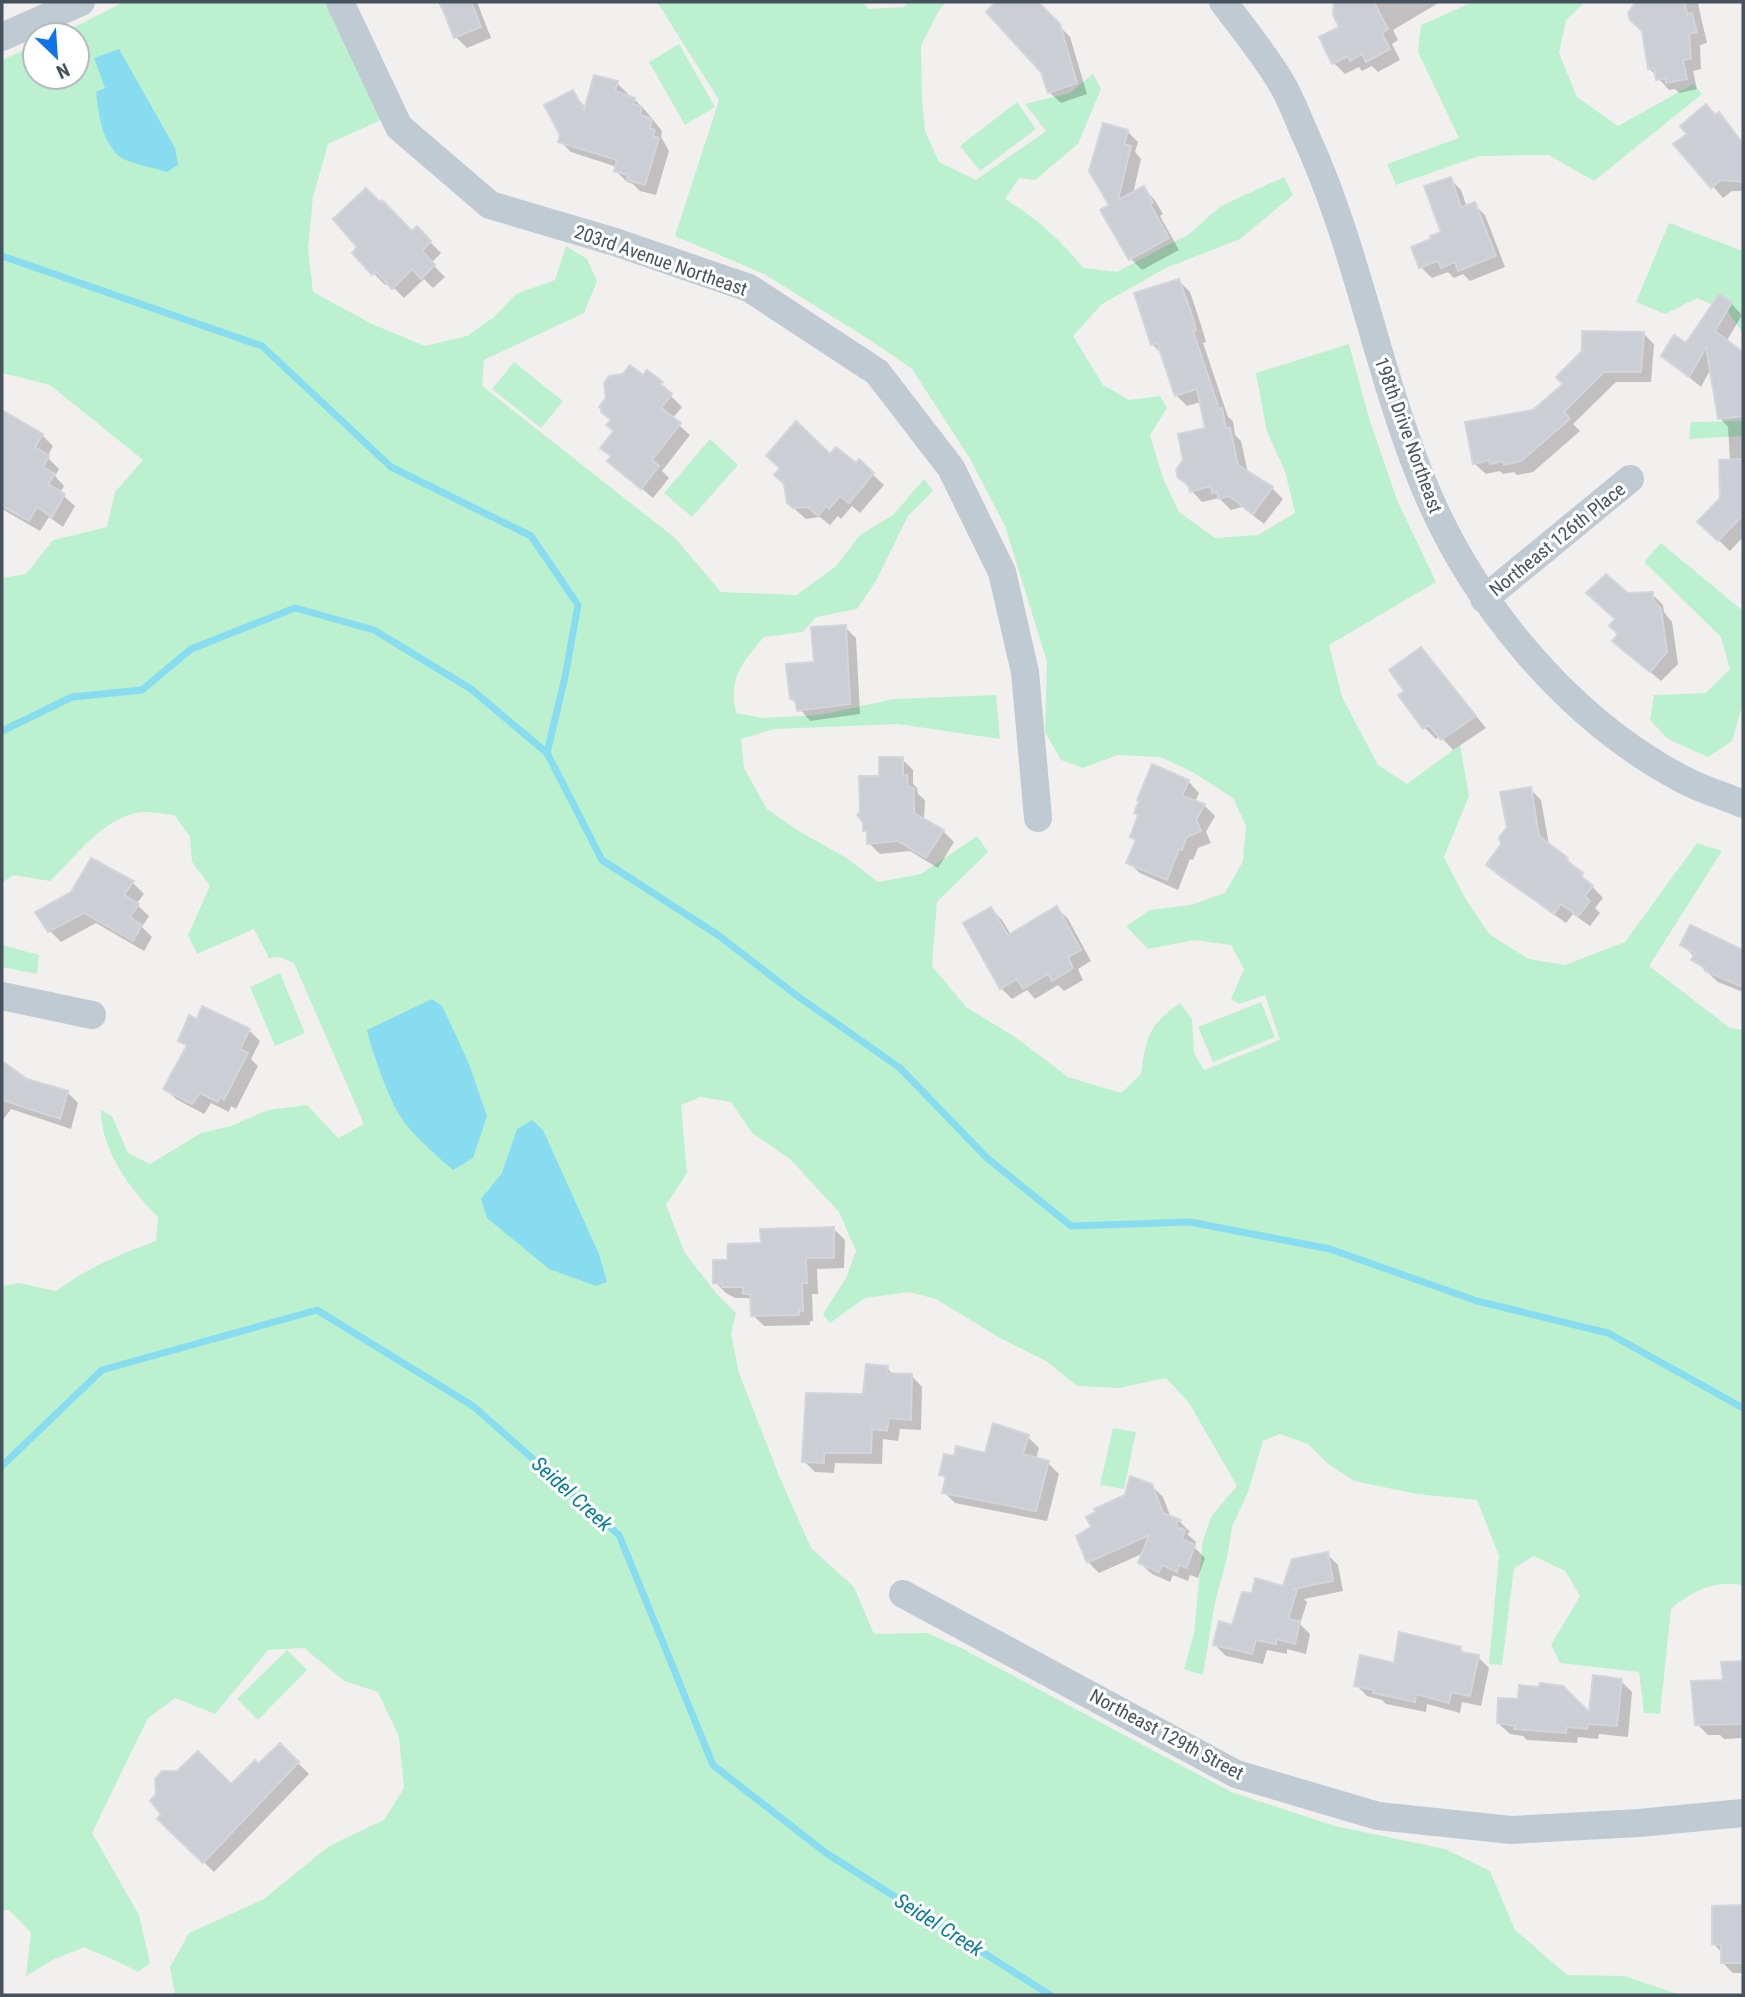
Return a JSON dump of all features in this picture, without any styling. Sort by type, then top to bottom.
[{"type":"street","points":[[2,37],[82,2]]},
{"type":"street","name":"203rd Avenue Northeast","points":[[340,2],[399,127],[490,205],[615,242],[748,288],[877,372],[951,468],[1002,572],[1025,672],[1038,818]]},
{"type":"street","name":"198th Drive Northeast","points":[[1223,2],[1282,84],[1314,154],[1343,230],[1390,391],[1419,475],[1446,534],[1484,599],[1553,681],[1597,722],[1685,780],[1743,804]]},
{"type":"street","name":"Northeast 126th Place","points":[[1484,599],[1630,479]]},
{"type":"street","points":[[2,996],[92,1015]]},
{"type":"street","name":"Northeast 129th Street","points":[[902,1594],[1236,1774],[1378,1816],[1511,1830],[1639,1824],[1743,1813]]},
{"type":"green space","points":[[124,2],[325,2],[383,119],[328,144],[313,197],[308,247],[313,292],[372,324],[425,346],[467,336],[494,317],[516,294],[555,280],[566,246],[587,259],[597,281],[584,313],[484,360],[482,386],[675,538],[721,592],[797,595],[836,566],[860,535],[893,515],[924,479],[933,491],[908,516],[876,581],[857,609],[816,617],[803,632],[764,637],[739,671],[734,689],[736,713],[763,718],[820,715],[894,699],[996,695],[1000,739],[898,724],[774,729],[741,739],[744,768],[767,809],[797,830],[848,859],[878,882],[921,874],[977,836],[988,852],[937,902],[932,966],[966,1007],[1015,1037],[1068,1077],[1121,1093],[1141,1074],[1147,1041],[1155,1025],[1180,1003],[1192,1019],[1194,1053],[1204,1070],[1280,1040],[1265,995],[1239,1004],[1231,999],[1244,969],[1231,945],[1194,940],[1148,949],[1126,926],[1150,910],[1191,905],[1225,893],[1243,861],[1246,826],[1233,798],[1194,773],[1161,757],[1117,755],[1083,768],[1061,760],[1045,732],[1047,662],[1005,526],[969,457],[912,369],[764,274],[675,236],[719,100],[657,2],[863,2],[869,9],[904,7],[908,2],[946,2],[921,46],[925,131],[939,162],[976,180],[1046,131],[1025,104],[1070,93],[1093,74],[1101,89],[1078,144],[1035,180],[1019,178],[1005,199],[1047,230],[1083,268],[1117,272],[1189,234],[1221,206],[1284,177],[1293,195],[1240,239],[1166,268],[1102,304],[1073,336],[1103,385],[1129,400],[1160,396],[1167,408],[1150,435],[1163,478],[1179,512],[1215,538],[1258,535],[1295,513],[1285,471],[1267,432],[1256,373],[1349,344],[1369,418],[1397,500],[1436,582],[1329,645],[1342,697],[1378,765],[1407,784],[1460,745],[1469,796],[1444,857],[1465,898],[1489,934],[1529,959],[1565,965],[1625,942],[1697,843],[1722,851],[1649,966],[1730,1028],[1743,1030],[1743,1585],[1723,1584],[1704,1588],[1671,1609],[1660,1714],[1644,1713],[1639,1672],[1560,1663],[1551,1645],[1580,1596],[1565,1571],[1534,1556],[1514,1568],[1502,1665],[1489,1664],[1499,1556],[1477,1500],[1417,1494],[1354,1481],[1327,1463],[1308,1444],[1280,1434],[1263,1441],[1248,1492],[1232,1527],[1215,1602],[1203,1675],[1184,1669],[1194,1633],[1203,1540],[1212,1515],[1237,1486],[1189,1403],[1166,1378],[1119,1388],[1077,1386],[1046,1361],[1000,1338],[936,1299],[909,1292],[865,1298],[830,1323],[823,1314],[846,1278],[856,1251],[839,1212],[790,1159],[752,1133],[731,1102],[700,1097],[681,1105],[687,1173],[666,1205],[685,1253],[716,1293],[736,1313],[731,1333],[739,1373],[811,1548],[854,1587],[874,1634],[927,1633],[963,1649],[1231,1792],[1335,1826],[1445,1849],[1490,1871],[1515,1930],[1567,1975],[1624,1976],[1681,1995],[175,1995],[170,1967],[189,1933],[264,1899],[329,1846],[384,1820],[404,1788],[399,1737],[378,1692],[344,1681],[304,1648],[268,1650],[215,1714],[175,1698],[148,1718],[92,1833],[139,1915],[150,1963],[138,1972],[84,1947],[53,1960],[26,1976],[31,1933],[9,1910],[2,1910],[2,1286],[19,1283],[56,1291],[104,1262],[156,1241],[158,1217],[137,1194],[119,1168],[106,1140],[101,1110],[112,1116],[128,1153],[150,1164],[201,1133],[231,1126],[268,1110],[307,1105],[338,1138],[364,1124],[294,963],[280,957],[269,958],[254,929],[197,954],[188,935],[210,886],[192,862],[190,837],[174,815],[144,812],[122,817],[99,832],[50,881],[13,875],[2,883],[2,578],[26,574],[53,540],[107,527],[115,492],[143,460],[50,385],[2,373],[2,60],[21,51],[21,91],[91,91],[91,21],[87,21]]},
{"type":"green space","points":[[1473,2],[1585,2],[1566,20],[1559,53],[1577,97],[1618,126],[1693,84],[1702,94],[1594,181],[1549,155],[1479,156],[1396,185],[1387,164],[1459,138],[1418,52],[1421,25]]},
{"type":"green space","points":[[679,44],[715,107],[685,125],[649,62]]},
{"type":"green space","points":[[1017,102],[1036,129],[980,171],[960,146]]},
{"type":"green space","points":[[1669,223],[1743,251],[1743,333],[1727,311],[1697,298],[1665,314],[1636,302]]},
{"type":"green space","points":[[514,362],[563,401],[541,428],[492,389]]},
{"type":"green space","points":[[1743,421],[1743,436],[1689,439],[1691,422]]},
{"type":"green space","points":[[710,439],[738,465],[692,517],[664,493]]},
{"type":"green space","points":[[1661,543],[1743,611],[1743,703],[1732,741],[1708,757],[1668,739],[1650,720],[1654,695],[1706,693],[1730,669],[1721,637],[1644,562]]},
{"type":"green space","points":[[2,945],[39,955],[37,974],[2,967]]},
{"type":"green space","points":[[280,973],[305,1033],[275,1046],[250,987]]},
{"type":"green space","points":[[1261,1002],[1275,1037],[1213,1062],[1198,1027]]},
{"type":"green space","points":[[1113,1428],[1136,1432],[1124,1489],[1100,1485]]},
{"type":"green space","points":[[287,1650],[307,1670],[258,1720],[237,1699]]},
{"type":"water","points":[[119,49],[175,148],[178,165],[167,172],[123,159],[113,150],[105,135],[96,92],[105,88],[94,58]]},
{"type":"water","points":[[432,999],[442,1006],[453,1029],[469,1064],[487,1116],[473,1158],[453,1170],[418,1138],[400,1116],[390,1098],[367,1030]]},
{"type":"water","points":[[532,1120],[543,1130],[599,1254],[607,1282],[596,1286],[549,1269],[487,1218],[481,1199],[502,1173],[517,1129]]},
{"type":"building","points":[[440,2],[471,2],[481,27],[454,38]]},
{"type":"building","points":[[995,2],[1038,2],[1060,24],[1077,83],[1048,93],[1041,72],[986,12]]},
{"type":"building","points":[[1334,2],[1374,2],[1388,29],[1382,33],[1390,49],[1366,62],[1362,54],[1350,61],[1348,56],[1332,64],[1319,37],[1339,27],[1333,15]]},
{"type":"building","points":[[1636,2],[1685,2],[1687,14],[1692,13],[1697,32],[1689,34],[1691,59],[1683,60],[1687,79],[1666,83],[1666,78],[1656,80],[1654,68],[1648,69],[1642,31],[1630,20],[1628,13]]},
{"type":"building","points":[[594,75],[618,81],[615,91],[635,98],[633,104],[642,107],[640,115],[652,119],[650,128],[655,130],[653,136],[659,138],[645,185],[627,180],[628,175],[614,171],[617,160],[558,142],[560,135],[544,105],[573,90],[584,110]]},
{"type":"building","points":[[1706,104],[1715,115],[1719,112],[1743,144],[1743,182],[1721,180],[1711,188],[1673,144],[1687,134],[1680,126]]},
{"type":"building","points":[[1103,123],[1128,130],[1124,144],[1131,146],[1118,200],[1144,186],[1153,203],[1150,204],[1169,238],[1129,260],[1100,210],[1109,205],[1089,171]]},
{"type":"building","points":[[1451,177],[1461,207],[1475,202],[1496,256],[1458,271],[1455,262],[1441,268],[1438,261],[1419,268],[1411,247],[1441,232],[1424,186]]},
{"type":"building","points":[[366,188],[380,202],[382,200],[412,231],[417,226],[431,241],[422,251],[435,265],[421,279],[412,269],[392,289],[376,272],[372,275],[352,253],[357,247],[333,219]]},
{"type":"building","points":[[1179,279],[1219,409],[1222,408],[1226,428],[1230,428],[1238,465],[1273,487],[1253,514],[1229,496],[1219,499],[1217,492],[1212,493],[1211,486],[1190,492],[1188,485],[1178,478],[1176,470],[1183,460],[1178,434],[1205,428],[1197,389],[1175,396],[1157,343],[1151,345],[1134,293]]},
{"type":"building","points":[[1719,294],[1732,302],[1715,331],[1743,352],[1743,416],[1718,419],[1706,347],[1689,377],[1661,356],[1674,335],[1686,343]]},
{"type":"building","points":[[1582,331],[1644,332],[1641,372],[1604,372],[1564,412],[1570,419],[1521,461],[1504,465],[1503,461],[1490,464],[1489,460],[1473,464],[1465,422],[1533,410],[1563,384],[1556,377],[1582,351]]},
{"type":"building","points":[[630,365],[643,375],[647,370],[663,382],[660,385],[672,394],[661,408],[681,423],[652,460],[659,466],[641,489],[607,461],[611,456],[600,448],[614,431],[606,425],[611,420],[599,407],[606,398],[604,383],[609,376],[623,374]]},
{"type":"building","points":[[2,410],[43,434],[35,447],[49,456],[43,467],[55,474],[48,484],[65,494],[52,517],[37,507],[29,521],[2,506]]},
{"type":"building","points":[[796,421],[830,454],[836,447],[856,463],[859,459],[874,473],[849,503],[840,496],[829,509],[826,506],[818,516],[808,507],[793,508],[787,503],[784,484],[774,475],[780,468],[766,456]]},
{"type":"building","points":[[1743,459],[1743,515],[1718,541],[1697,522],[1720,498],[1719,460]]},
{"type":"building","points":[[1606,574],[1628,593],[1653,592],[1653,599],[1661,609],[1667,652],[1650,672],[1612,641],[1618,634],[1609,626],[1615,619],[1586,593]]},
{"type":"building","points":[[846,625],[850,704],[797,711],[795,699],[790,699],[786,664],[814,662],[811,627]]},
{"type":"building","points":[[1421,647],[1476,716],[1441,740],[1429,725],[1423,729],[1398,695],[1404,691],[1389,670]]},
{"type":"building","points":[[879,757],[903,757],[903,775],[907,775],[908,787],[914,788],[914,813],[944,830],[926,858],[898,841],[867,844],[867,831],[863,831],[863,822],[857,815],[860,812],[859,776],[879,776]]},
{"type":"building","points":[[1152,764],[1189,780],[1182,796],[1205,804],[1196,820],[1201,831],[1187,837],[1182,850],[1179,849],[1167,880],[1126,863],[1136,840],[1130,837],[1138,815],[1134,813],[1139,801],[1137,800]]},
{"type":"building","points":[[1531,787],[1539,836],[1568,858],[1566,860],[1583,873],[1581,876],[1593,886],[1585,896],[1590,901],[1578,916],[1561,904],[1554,914],[1486,865],[1501,844],[1499,838],[1507,827],[1500,792]]},
{"type":"building","points":[[91,858],[134,881],[124,895],[139,904],[130,917],[142,925],[133,941],[84,913],[48,932],[35,912],[71,892]]},
{"type":"building","points":[[1057,906],[1081,950],[1068,957],[1073,968],[1052,981],[1048,974],[1023,989],[1017,979],[1000,989],[963,923],[991,907],[1008,935]]},
{"type":"building","points":[[1690,925],[1743,950],[1743,987],[1705,971],[1706,968],[1691,960],[1695,953],[1680,945]]},
{"type":"building","points":[[202,1006],[250,1029],[240,1049],[248,1053],[224,1100],[220,1097],[218,1102],[200,1093],[192,1104],[163,1089],[187,1045],[178,1041],[189,1015],[197,1019]]},
{"type":"building","points":[[2,1061],[27,1079],[68,1091],[60,1119],[2,1100]]},
{"type":"building","points":[[834,1227],[834,1258],[806,1258],[807,1283],[802,1283],[803,1311],[799,1310],[799,1315],[751,1316],[750,1294],[743,1294],[743,1287],[722,1287],[722,1284],[713,1283],[713,1260],[727,1260],[728,1244],[761,1243],[760,1229]]},
{"type":"building","points":[[866,1364],[888,1366],[887,1373],[912,1374],[911,1420],[889,1418],[887,1431],[872,1429],[871,1453],[824,1453],[824,1463],[802,1462],[806,1393],[863,1394]]},
{"type":"building","points":[[993,1423],[1029,1435],[1023,1454],[1049,1461],[1036,1511],[942,1493],[946,1476],[939,1475],[944,1454],[954,1456],[956,1446],[985,1453]]},
{"type":"building","points":[[1130,1476],[1152,1484],[1163,1513],[1181,1520],[1176,1527],[1185,1530],[1182,1539],[1195,1545],[1187,1568],[1179,1565],[1177,1572],[1162,1565],[1159,1572],[1138,1563],[1149,1535],[1087,1563],[1076,1536],[1091,1527],[1086,1517],[1096,1512],[1094,1509],[1125,1495]]},
{"type":"building","points":[[1328,1552],[1333,1581],[1293,1589],[1297,1590],[1288,1619],[1300,1621],[1295,1644],[1276,1639],[1276,1644],[1256,1640],[1252,1654],[1213,1645],[1219,1621],[1232,1625],[1242,1592],[1252,1593],[1255,1578],[1283,1586],[1292,1559]]},
{"type":"building","points":[[1399,1632],[1461,1647],[1460,1652],[1479,1655],[1470,1696],[1451,1692],[1449,1703],[1416,1694],[1415,1702],[1354,1686],[1360,1655],[1394,1663]]},
{"type":"building","points":[[1743,1661],[1743,1724],[1695,1725],[1691,1681],[1723,1680],[1721,1662]]},
{"type":"building","points":[[1593,1675],[1622,1679],[1617,1726],[1588,1724],[1587,1729],[1567,1727],[1566,1733],[1514,1729],[1515,1726],[1497,1723],[1498,1698],[1518,1699],[1519,1685],[1539,1687],[1540,1683],[1563,1686],[1589,1712]]},
{"type":"building","points":[[280,1743],[299,1762],[203,1863],[157,1819],[161,1814],[150,1801],[156,1794],[155,1779],[162,1771],[177,1771],[198,1751],[231,1784],[255,1760],[258,1764]]},
{"type":"building","points":[[1743,1905],[1743,1963],[1721,1963],[1721,1945],[1712,1944],[1712,1906]]},
{"type":"waterway","points":[[2,256],[262,346],[391,467],[531,536],[578,605],[547,753],[602,860],[718,935],[796,995],[900,1068],[987,1158],[1071,1226],[1190,1222],[1330,1249],[1477,1301],[1608,1333],[1743,1408]]},
{"type":"waterway","points":[[2,731],[72,697],[142,690],[191,649],[295,608],[374,630],[471,689],[547,753]]},
{"type":"waterway","name":"Seidel Creek","points":[[2,1466],[102,1370],[317,1310],[473,1406],[619,1535],[713,1765],[826,1853],[1050,1995]]}]
